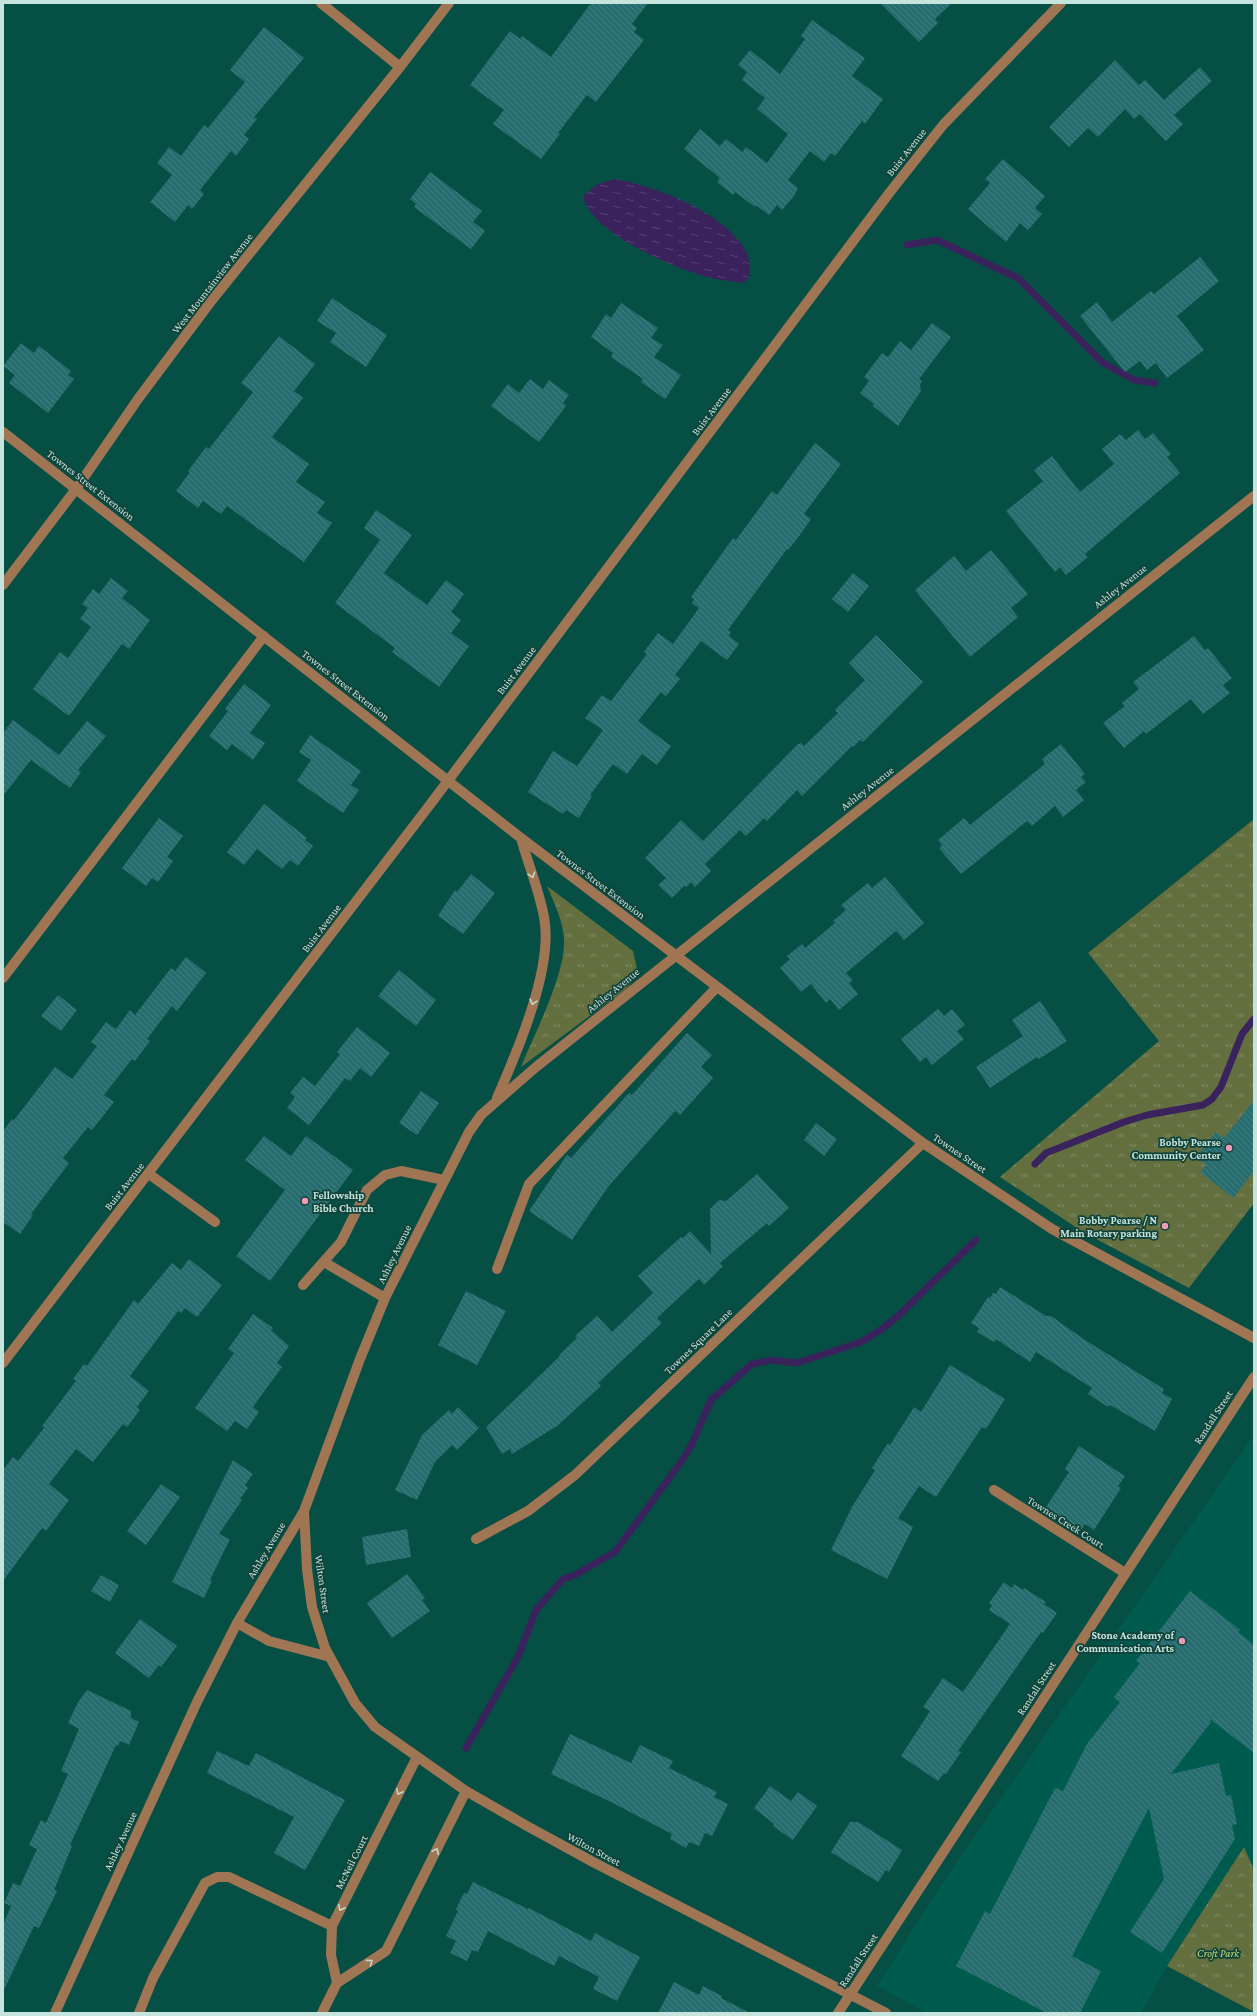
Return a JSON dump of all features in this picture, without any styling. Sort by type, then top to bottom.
[{"type":"street","points":[[321,3],[400,67]]},
{"type":"street","name":"West Mountainview Avenue","points":[[3,586],[76,489],[138,399],[212,300],[400,67],[449,3]]},
{"type":"street","name":"Buist Avenue","points":[[3,1363],[449,780],[895,186],[943,125],[1061,3]]},
{"type":"street","name":"Townes Street Extension","points":[[3,432],[449,780],[521,838],[675,956]]},
{"type":"street","name":"Ashley Avenue","points":[[55,2013],[197,1702],[237,1623],[304,1511],[385,1298],[469,1132],[481,1115],[496,1101],[675,956],[1254,496]]},
{"type":"street","points":[[3,978],[264,636]]},
{"type":"street","name":"Ashley Avenue","points":[[496,1101],[518,1050],[534,1000],[544,957],[546,936],[544,917],[521,838]]},
{"type":"street","name":"Townes Street","points":[[675,956],[924,1143],[1052,1229],[1254,1338]]},
{"type":"street","points":[[497,1269],[529,1184],[717,987]]},
{"type":"street","name":"Townes Square Lane","points":[[476,1539],[528,1510],[575,1475],[924,1143]]},
{"type":"street","points":[[303,1285],[342,1242],[367,1190],[385,1175],[401,1171],[444,1180]]},
{"type":"street","points":[[149,1174],[215,1222]]},
{"type":"street","points":[[324,1262],[385,1298]]},
{"type":"street","name":"Randall Street","points":[[838,2013],[1254,1377]]},
{"type":"street","name":"Townes Creek Court","points":[[994,1490],[1125,1573]]},
{"type":"street","name":"Wilton Street","points":[[304,1511],[307,1570],[312,1607],[330,1657],[355,1703],[375,1727],[466,1791],[594,1862],[886,2013]]},
{"type":"street","points":[[237,1623],[269,1641],[330,1657]]},
{"type":"street","name":"McNeil Court","points":[[338,1983],[331,1955],[332,1926],[417,1757]]},
{"type":"street","points":[[322,2013],[338,1983],[386,1951],[466,1791]]},
{"type":"street","points":[[139,2013],[153,1978],[204,1883],[217,1877],[230,1877],[332,1926]]},
{"type":"shaded area","name":"Stone Academy of Communication Arts","points":[[1254,1435],[1254,1870],[1244,1848],[1167,1966],[1141,2013],[927,2013],[877,1986],[949,1873]]},
{"type":"green space","points":[[1254,819],[1254,1203],[1189,1288],[1083,1232],[1000,1177],[1159,1041],[1088,953]]},
{"type":"green space","points":[[547,886],[633,951],[638,974],[627,988],[521,1067],[553,990],[559,974],[562,959],[564,945],[563,930],[559,915]]},
{"type":"green space","name":"Croft Park","points":[[1244,1847],[1254,1870],[1254,2012],[1167,1966]]},
{"type":"water","points":[[615,179],[650,188],[669,195],[705,212],[721,223],[734,235],[747,252],[750,266],[750,276],[744,283],[707,277],[675,266],[655,257],[617,236],[601,223],[589,210],[583,196],[598,184]]},
{"type":"building","points":[[591,3],[648,3],[632,24],[637,28],[634,32],[644,40],[596,102],[587,95],[558,133],[560,134],[541,159],[493,124],[504,110],[470,85],[510,31],[520,39],[522,36],[551,57]]},
{"type":"building","points":[[880,3],[952,3],[935,19],[938,23],[919,42]]},
{"type":"building","points":[[812,20],[865,58],[852,76],[883,99],[865,124],[862,121],[835,156],[831,153],[824,162],[810,151],[788,180],[798,188],[794,196],[782,210],[777,205],[769,215],[756,205],[755,207],[735,192],[733,195],[717,182],[720,178],[684,149],[700,129],[720,146],[726,139],[742,152],[746,147],[767,163],[788,134],[757,109],[765,98],[742,80],[747,72],[738,65],[750,50],[780,74],[805,39],[801,36]]},
{"type":"building","points":[[264,27],[304,58],[254,117],[257,119],[244,135],[249,139],[236,156],[231,151],[200,190],[204,194],[192,209],[188,205],[175,222],[150,202],[172,175],[157,163],[169,147],[181,156],[204,125],[208,128],[245,82],[230,70]]},
{"type":"building","points":[[1115,60],[1139,85],[1145,80],[1164,100],[1200,67],[1212,81],[1174,115],[1183,124],[1166,141],[1140,114],[1134,119],[1125,109],[1098,137],[1088,128],[1069,147],[1049,127]]},
{"type":"building","points":[[1003,159],[1045,196],[1035,208],[1042,214],[1028,230],[1020,223],[1006,242],[968,209],[990,183],[985,179]]},
{"type":"building","points":[[430,172],[482,211],[473,222],[485,231],[471,249],[414,207],[416,204],[410,199]]},
{"type":"building","points":[[1200,257],[1219,281],[1177,316],[1204,350],[1167,378],[1156,363],[1147,370],[1140,361],[1125,372],[1080,316],[1097,302],[1112,322],[1151,291],[1154,294]]},
{"type":"building","points":[[332,298],[387,335],[366,367],[330,342],[336,333],[317,321]]},
{"type":"building","points":[[621,303],[658,328],[651,338],[663,345],[654,357],[681,375],[665,399],[641,382],[643,379],[611,357],[613,353],[591,337],[606,314],[611,318]]},
{"type":"building","points":[[932,323],[951,337],[919,379],[922,381],[920,385],[921,391],[898,426],[873,406],[874,404],[860,393],[869,381],[864,377],[882,353],[888,357],[900,341],[911,350]]},
{"type":"building","points":[[279,336],[315,364],[294,391],[303,398],[272,437],[309,464],[296,482],[325,502],[317,513],[332,523],[304,562],[227,506],[221,514],[203,501],[198,508],[176,491],[190,472],[188,471],[206,447],[209,449],[253,392],[241,383]]},
{"type":"building","points":[[21,343],[34,353],[39,346],[71,371],[68,375],[74,379],[48,413],[9,383],[15,375],[3,366]]},
{"type":"building","points":[[530,379],[543,389],[549,380],[569,395],[563,403],[566,406],[539,442],[491,406],[508,384],[519,393]]},
{"type":"building","points":[[1138,430],[1145,439],[1153,433],[1171,454],[1167,457],[1180,473],[1085,554],[1088,557],[1066,575],[1060,567],[1055,572],[1006,511],[1043,481],[1034,470],[1052,456],[1080,492],[1114,464],[1102,449],[1120,434],[1126,440]]},
{"type":"building","points":[[815,443],[841,464],[804,514],[811,519],[788,550],[787,549],[728,630],[731,632],[729,636],[739,644],[727,660],[701,641],[675,675],[680,679],[666,696],[661,692],[638,721],[671,746],[657,765],[642,754],[627,774],[613,764],[590,795],[592,796],[579,818],[566,810],[563,814],[528,792],[553,751],[577,766],[603,730],[585,718],[602,695],[611,701],[647,654],[644,652],[658,633],[673,644],[699,608],[692,603],[694,599],[691,597],[733,538],[736,540],[772,491],[777,495]]},
{"type":"building","points":[[376,510],[412,535],[384,573],[427,605],[446,580],[464,594],[451,612],[461,620],[451,633],[469,646],[439,687],[392,652],[395,648],[335,603],[380,540],[364,528]]},
{"type":"building","points":[[991,550],[1028,594],[1011,608],[1018,617],[970,657],[915,590],[954,556],[966,571]]},
{"type":"building","points":[[853,573],[869,586],[848,612],[832,599]]},
{"type":"building","points":[[111,578],[128,591],[122,598],[150,620],[129,649],[122,644],[69,716],[33,689],[60,652],[68,658],[91,627],[80,619],[88,608],[82,604],[93,589],[99,594]]},
{"type":"building","points":[[876,635],[923,682],[863,742],[860,740],[853,747],[852,746],[802,796],[797,790],[767,821],[764,818],[746,836],[740,830],[705,864],[711,871],[695,887],[691,882],[686,887],[684,886],[672,898],[658,885],[666,878],[645,858],[681,820],[703,841],[798,744],[801,743],[804,746],[838,713],[835,710],[865,680],[849,663]]},
{"type":"building","points":[[1194,636],[1205,650],[1208,648],[1232,678],[1223,685],[1230,693],[1203,714],[1191,699],[1146,734],[1144,731],[1124,748],[1103,723],[1125,706],[1122,703],[1139,689],[1133,682]]},
{"type":"building","points":[[244,684],[271,705],[250,733],[265,743],[253,760],[232,744],[227,750],[209,736],[228,711],[225,709]]},
{"type":"building","points":[[13,720],[59,755],[87,721],[106,736],[78,770],[81,772],[70,788],[31,760],[3,796],[3,733]]},
{"type":"building","points":[[310,735],[361,771],[351,785],[359,790],[343,813],[297,781],[311,760],[299,752]]},
{"type":"building","points":[[1061,744],[1085,774],[1081,777],[1086,782],[1076,790],[1084,800],[1063,817],[1055,806],[1032,826],[1027,821],[961,874],[939,848],[942,845],[938,840],[964,818],[970,825],[1045,764],[1042,759]]},
{"type":"building","points":[[264,804],[307,838],[305,840],[313,846],[298,866],[290,860],[282,869],[257,849],[244,865],[227,852]]},
{"type":"building","points":[[159,818],[183,836],[167,857],[173,861],[158,882],[152,878],[146,886],[122,868]]},
{"type":"building","points":[[471,874],[495,893],[463,934],[438,916],[455,890],[457,892]]},
{"type":"building","points":[[885,877],[924,923],[904,940],[896,931],[846,973],[853,980],[849,983],[858,994],[839,1010],[830,999],[826,1003],[811,984],[801,992],[780,968],[790,959],[787,956],[802,944],[805,948],[835,923],[833,921],[846,910],[841,905],[868,883],[872,888]]},
{"type":"building","points":[[186,957],[206,973],[177,1011],[172,1006],[147,1039],[150,1041],[135,1061],[132,1059],[104,1095],[114,1102],[92,1130],[88,1127],[63,1158],[69,1163],[31,1214],[33,1215],[20,1234],[3,1222],[3,1131],[12,1119],[14,1120],[55,1067],[72,1079],[97,1046],[91,1042],[106,1022],[116,1029],[130,1010],[135,1015],[171,968],[175,971]]},
{"type":"building","points":[[399,970],[436,1000],[416,1026],[378,996]]},
{"type":"building","points":[[58,995],[77,1010],[61,1031],[41,1016]]},
{"type":"building","points":[[1040,1001],[1067,1041],[1039,1059],[1037,1057],[990,1088],[976,1067],[1023,1036],[1012,1020]]},
{"type":"building","points":[[938,1009],[944,1016],[952,1009],[965,1025],[957,1031],[964,1039],[932,1065],[926,1057],[920,1062],[901,1039]]},
{"type":"building","points":[[357,1027],[390,1053],[371,1077],[360,1068],[350,1081],[345,1078],[309,1125],[287,1108],[295,1097],[290,1093],[303,1077],[315,1086],[340,1054],[337,1052]]},
{"type":"building","points":[[687,1033],[712,1055],[701,1067],[713,1078],[680,1115],[675,1111],[608,1187],[572,1240],[529,1211],[567,1155],[571,1158],[629,1093],[632,1095]]},
{"type":"building","points":[[421,1091],[439,1103],[417,1135],[399,1123]]},
{"type":"building","name":"Bobby Pearse Community Center","points":[[1254,1100],[1254,1171],[1233,1198],[1200,1172],[1206,1165],[1196,1157],[1216,1132],[1224,1138]]},
{"type":"building","points":[[816,1123],[837,1139],[824,1156],[804,1140]]},
{"type":"building","name":"Fellowship Bible Church","points":[[264,1136],[291,1156],[306,1136],[353,1170],[270,1281],[236,1256],[285,1190],[245,1160]]},
{"type":"building","points":[[757,1174],[789,1208],[769,1226],[767,1223],[720,1263],[723,1266],[704,1285],[699,1279],[657,1318],[662,1323],[598,1383],[601,1386],[557,1426],[512,1454],[510,1449],[502,1454],[486,1427],[560,1356],[559,1355],[577,1338],[575,1336],[597,1316],[612,1332],[653,1293],[638,1276],[681,1237],[683,1238],[690,1231],[711,1254],[710,1209],[719,1200],[726,1201]]},
{"type":"building","points":[[189,1259],[222,1285],[197,1317],[185,1308],[181,1313],[178,1311],[130,1376],[149,1391],[137,1407],[140,1410],[127,1427],[123,1424],[93,1462],[76,1449],[49,1484],[69,1500],[46,1531],[42,1528],[3,1581],[3,1470],[13,1457],[18,1461],[44,1428],[42,1426],[76,1381],[73,1379],[84,1364],[87,1366],[134,1300],[138,1304],[172,1263],[181,1270]]},
{"type":"building","points":[[1000,1287],[1046,1316],[1051,1316],[1085,1340],[1164,1389],[1162,1393],[1172,1399],[1155,1431],[1110,1405],[1108,1407],[1088,1394],[1092,1388],[1036,1352],[1030,1362],[996,1339],[994,1342],[977,1332],[979,1328],[971,1323],[988,1297],[990,1298],[993,1293],[996,1294]]},
{"type":"building","points":[[466,1291],[506,1311],[477,1365],[438,1345]]},
{"type":"building","points":[[253,1314],[273,1328],[271,1330],[289,1346],[277,1363],[282,1367],[253,1407],[259,1412],[247,1429],[235,1421],[227,1431],[195,1408],[234,1353],[228,1349]]},
{"type":"building","points":[[950,1365],[1005,1399],[986,1429],[982,1427],[936,1497],[919,1486],[898,1518],[913,1527],[887,1579],[831,1550],[852,1507],[875,1470],[872,1468],[888,1443],[890,1445],[914,1407],[921,1412]]},
{"type":"building","points":[[458,1407],[479,1428],[457,1450],[452,1445],[435,1462],[417,1500],[395,1490],[422,1435],[449,1410],[452,1414]]},
{"type":"building","points":[[1079,1446],[1125,1476],[1118,1486],[1121,1488],[1094,1530],[1085,1524],[1081,1530],[1046,1507],[1069,1472],[1065,1469]]},
{"type":"building","points":[[233,1460],[253,1474],[245,1485],[248,1488],[240,1499],[242,1500],[219,1534],[230,1539],[210,1580],[212,1581],[204,1598],[172,1582]]},
{"type":"building","points":[[161,1484],[180,1497],[146,1545],[127,1531]]},
{"type":"building","points":[[407,1529],[411,1557],[366,1565],[362,1537]]},
{"type":"building","points":[[407,1574],[425,1598],[422,1600],[430,1611],[392,1638],[367,1603]]},
{"type":"building","points":[[101,1575],[119,1585],[110,1602],[91,1591]]},
{"type":"building","points":[[1004,1582],[1012,1588],[1014,1584],[1023,1590],[1024,1588],[1046,1602],[1044,1604],[1057,1613],[1043,1633],[1041,1632],[958,1751],[961,1752],[946,1774],[944,1773],[938,1781],[901,1756],[930,1711],[923,1707],[943,1678],[963,1692],[1010,1624],[989,1610],[992,1605],[989,1603]]},
{"type":"building","points":[[1190,1591],[1240,1630],[1238,1632],[1254,1645],[1254,1753],[1210,1719],[1211,1722],[1171,1774],[1219,1763],[1226,1796],[1231,1795],[1237,1824],[1232,1825],[1235,1839],[1162,1953],[1130,1932],[1164,1879],[1149,1808],[1072,1956],[1101,1971],[1080,2013],[1047,2013],[956,1966],[985,1911],[990,1914],[1055,1788],[1063,1791],[1087,1744],[1120,1702],[1114,1697],[1140,1663],[1136,1661]]},
{"type":"building","points":[[140,1619],[177,1646],[161,1667],[159,1665],[149,1678],[115,1653]]},
{"type":"building","points":[[87,1690],[131,1711],[131,1718],[139,1722],[129,1745],[120,1741],[118,1746],[116,1745],[70,1845],[72,1846],[54,1890],[57,1891],[39,1928],[34,1926],[3,1992],[3,1925],[11,1906],[4,1903],[13,1883],[20,1886],[37,1849],[29,1845],[41,1820],[46,1823],[68,1774],[61,1771],[79,1729],[68,1723],[78,1702]]},
{"type":"building","points":[[570,1734],[631,1763],[640,1745],[673,1761],[669,1768],[717,1792],[714,1797],[728,1804],[712,1836],[705,1833],[699,1846],[689,1842],[686,1848],[670,1839],[672,1834],[611,1802],[551,1774]]},
{"type":"building","points":[[217,1751],[249,1766],[256,1753],[345,1800],[305,1870],[274,1853],[294,1817],[207,1773]]},
{"type":"building","points":[[770,1786],[791,1801],[798,1792],[817,1806],[793,1840],[773,1826],[774,1824],[754,1808]]},
{"type":"building","points":[[850,1822],[858,1822],[902,1850],[889,1872],[886,1870],[878,1882],[831,1852]]},
{"type":"building","points":[[473,1882],[528,1909],[529,1908],[591,1941],[595,1933],[640,1957],[617,2001],[593,1989],[599,1977],[559,1956],[554,1966],[488,1931],[478,1952],[472,1950],[467,1961],[450,1953],[456,1941],[446,1936],[458,1911],[456,1909],[464,1893],[467,1894]]},
{"type":"building","points":[[674,1982],[699,1995],[703,1986],[722,1996],[721,1998],[750,2013],[658,2013]]},
{"type":"waterway","points":[[907,245],[937,240],[1018,278],[1102,362],[1134,380],[1155,383]]},
{"type":"waterway","points":[[1035,1164],[1046,1153],[1124,1122],[1147,1115],[1203,1105],[1212,1099],[1221,1087],[1242,1034],[1254,1019]]},
{"type":"waterway","points":[[466,1748],[518,1657],[536,1610],[563,1579],[575,1575],[615,1552],[681,1462],[691,1446],[711,1400],[752,1364],[772,1360],[797,1363],[861,1342],[882,1329],[898,1316],[976,1240]]},
{"type":"place","name":"Bobby Pearse Community Center","points":[[1229,1148]]},
{"type":"place","name":"Fellowship Bible Church","points":[[305,1201]]},
{"type":"place","name":"Bobby Pearse / N Main Rotary parking","points":[[1165,1226]]},
{"type":"place","name":"Stone Academy of Communication Arts","points":[[1182,1641]]}]
